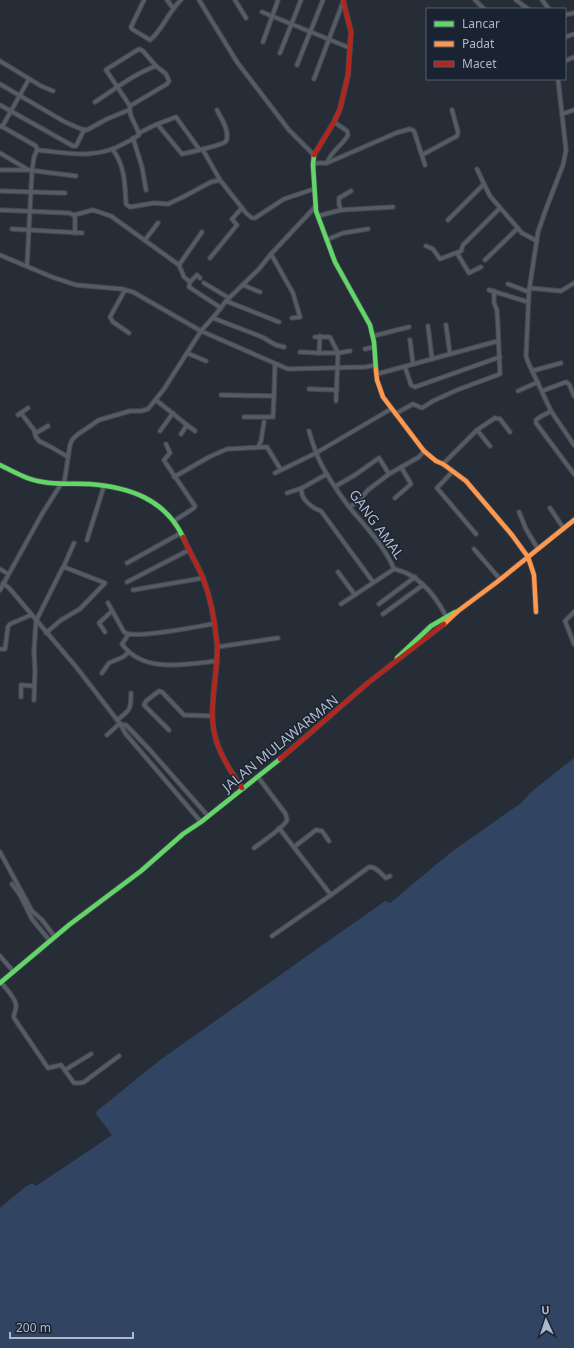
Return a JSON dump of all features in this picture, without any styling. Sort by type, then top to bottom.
[{"type":"main road","points":[[344,1],[350,32],[348,75],[340,109],[334,122],[314,154],[314,190],[318,216],[335,262],[370,325],[373,336],[380,391],[391,409],[424,451],[466,481],[512,535],[528,557],[534,580],[536,612]]},
{"type":"main road","points":[[0,465],[37,481],[119,488],[157,504],[169,514],[181,533],[203,578],[209,598],[217,661],[212,716],[214,735],[225,764],[242,788]]},
{"type":"main road","name":"JALAN MULAWARMAN","points":[[1,983],[13,971],[56,936],[141,871],[183,834],[201,822],[242,788],[258,777],[346,703],[368,682],[415,648],[458,611],[500,580],[574,520]]},
{"type":"main road","points":[[383,672],[411,643],[428,629],[446,616],[458,611]]},
{"type":"street","points":[[144,0],[131,27],[148,40],[154,36],[173,8],[181,0]]},
{"type":"street","points":[[167,0],[173,8]]},
{"type":"street","points":[[199,0],[237,62],[250,80],[289,130],[314,154]]},
{"type":"street","points":[[235,0],[246,18]]},
{"type":"street","points":[[263,42],[278,0]]},
{"type":"street","points":[[280,53],[301,0]]},
{"type":"street","points":[[297,65],[323,0]]},
{"type":"street","points":[[475,0],[483,8]]},
{"type":"street","points":[[516,0],[527,8]]},
{"type":"street","points":[[542,0],[548,8]]},
{"type":"street","points":[[314,80],[344,1]]},
{"type":"street","points":[[262,12],[350,48]]},
{"type":"street","points":[[0,84],[65,122],[87,130],[130,108],[169,82],[166,74],[156,66],[143,51],[139,49],[106,70],[130,108],[130,116],[139,133]]},
{"type":"street","points":[[0,61],[29,79],[53,91]]},
{"type":"street","points":[[95,102],[139,74],[156,66]]},
{"type":"street","points":[[29,79],[11,112],[1,126],[36,146],[37,150]]},
{"type":"street","points":[[558,80],[566,140],[566,155],[546,209],[536,242],[529,290],[526,356],[551,411],[574,445]]},
{"type":"street","points":[[0,105],[73,146],[76,146],[84,130]]},
{"type":"street","points":[[158,125],[182,154],[224,143],[226,140],[227,131],[217,110]]},
{"type":"street","points":[[422,155],[457,136],[458,132],[452,110]]},
{"type":"street","points":[[562,114],[574,110]]},
{"type":"street","points":[[37,150],[84,155],[97,154],[113,150],[134,138],[139,133],[175,117],[178,118],[201,149],[220,180],[242,208],[252,218],[255,218],[284,199],[314,190]]},
{"type":"street","points":[[327,163],[329,158],[348,135],[347,131],[334,122]]},
{"type":"street","points":[[313,165],[318,163],[327,163],[410,129],[414,131],[425,165]]},
{"type":"street","points":[[134,138],[144,174],[146,190]]},
{"type":"street","points":[[27,266],[31,192],[30,170],[37,150]]},
{"type":"street","points":[[113,150],[124,173],[126,204],[130,207],[154,203],[168,204],[211,182],[220,180]]},
{"type":"street","points":[[0,152],[30,170]]},
{"type":"street","points":[[477,168],[490,196],[522,233],[536,242]]},
{"type":"street","points":[[0,170],[30,170],[76,176]]},
{"type":"street","points":[[448,220],[484,184]]},
{"type":"street","points":[[0,191],[65,193]]},
{"type":"street","points":[[341,210],[339,204],[340,198],[351,191]]},
{"type":"street","points":[[0,590],[42,514],[62,484],[72,440],[99,420],[130,411],[147,410],[156,400],[201,331],[226,301],[259,269],[316,206]]},
{"type":"street","points":[[318,216],[341,210],[393,206]]},
{"type":"street","points":[[210,258],[237,225],[232,220],[242,208]]},
{"type":"street","points":[[426,246],[433,249],[440,259],[461,251],[463,246],[482,225],[500,208]]},
{"type":"street","points":[[0,210],[30,210],[74,215],[92,210],[98,211],[111,216],[180,264],[184,277],[190,282]]},
{"type":"street","points":[[74,215],[75,233]]},
{"type":"street","points":[[145,240],[158,223]]},
{"type":"street","points":[[485,260],[518,228]]},
{"type":"street","points":[[12,229],[82,233]]},
{"type":"street","points":[[326,240],[349,232],[368,229]]},
{"type":"street","points":[[180,264],[202,232]]},
{"type":"street","points":[[457,253],[469,273],[481,266]]},
{"type":"street","points":[[271,254],[296,300],[300,317],[292,318]]},
{"type":"street","points":[[0,255],[52,277],[76,285],[133,292],[201,331],[288,369],[338,368],[376,365]]},
{"type":"street","points":[[200,278],[197,275],[190,282],[190,288],[221,308]]},
{"type":"street","points":[[204,283],[230,298]]},
{"type":"street","points":[[508,284],[529,290],[561,291],[574,283]]},
{"type":"street","points":[[243,285],[260,292]]},
{"type":"street","points":[[125,290],[110,317],[113,322],[129,332]]},
{"type":"street","points":[[395,414],[413,404],[422,408],[457,390],[500,375],[498,316],[492,291],[528,302]]},
{"type":"street","points":[[226,301],[279,322]]},
{"type":"street","points":[[213,318],[262,337],[284,348]]},
{"type":"street","points":[[446,325],[450,354]]},
{"type":"street","points":[[428,326],[432,359]]},
{"type":"street","points":[[373,336],[410,327]]},
{"type":"street","points":[[319,353],[320,336]]},
{"type":"street","points":[[315,337],[330,337],[338,353],[336,401]]},
{"type":"street","points":[[410,340],[413,364]]},
{"type":"street","points":[[377,374],[498,341]]},
{"type":"street","points":[[365,349],[374,347]]},
{"type":"street","points":[[300,352],[338,353],[350,351]]},
{"type":"street","points":[[187,353],[206,361]]},
{"type":"street","points":[[405,367],[411,385],[415,387],[500,357]]},
{"type":"street","points":[[532,371],[561,363]]},
{"type":"street","points":[[244,417],[273,418],[275,364]]},
{"type":"street","points":[[518,391],[538,382]]},
{"type":"street","points":[[542,391],[566,382],[569,384],[574,396]]},
{"type":"street","points":[[309,389],[337,390]]},
{"type":"street","points":[[221,395],[274,396]]},
{"type":"street","points":[[156,400],[195,431]]},
{"type":"street","points":[[28,408],[19,414],[36,433],[36,437],[40,441],[68,457]]},
{"type":"street","points":[[275,472],[316,452],[391,409]]},
{"type":"street","points":[[551,411],[536,420],[536,424],[574,474]]},
{"type":"street","points":[[160,431],[173,413]]},
{"type":"street","points":[[443,464],[477,430],[495,418],[500,419],[510,432]]},
{"type":"street","points":[[258,447],[261,441],[264,422]]},
{"type":"street","points":[[181,434],[187,425]]},
{"type":"street","points":[[36,433],[48,426]]},
{"type":"street","points":[[477,430],[490,446]]},
{"type":"street","name":"GANG AMAL","points":[[309,432],[316,452],[327,474],[350,507],[379,542],[391,561],[394,569],[403,571],[415,577],[441,607],[446,616]]},
{"type":"street","points":[[166,444],[170,453],[165,462],[195,506],[174,521]]},
{"type":"street","points":[[174,477],[209,457],[227,449],[267,447],[281,470]]},
{"type":"street","points":[[350,507],[368,490],[389,474],[424,451]]},
{"type":"street","points":[[336,486],[379,458],[389,474]]},
{"type":"street","points":[[395,498],[411,484],[401,467]]},
{"type":"street","points":[[453,471],[437,488],[476,534]]},
{"type":"street","points":[[287,494],[302,488],[327,474]]},
{"type":"street","points":[[87,540],[104,486]]},
{"type":"street","points":[[302,488],[301,491],[310,506],[321,511],[373,582]]},
{"type":"street","points":[[550,508],[564,529]]},
{"type":"street","points":[[519,512],[526,529],[538,549]]},
{"type":"street","points":[[127,563],[181,533]]},
{"type":"street","points":[[34,700],[34,651],[36,621],[74,543]]},
{"type":"street","points":[[474,548],[500,580]]},
{"type":"street","points":[[127,582],[189,550]]},
{"type":"street","points":[[46,633],[61,620],[80,609],[105,583],[63,568]]},
{"type":"street","points":[[0,569],[8,574]]},
{"type":"street","points":[[341,604],[394,569]]},
{"type":"street","points":[[338,572],[355,594]]},
{"type":"street","points":[[379,604],[415,577]]},
{"type":"street","points":[[133,590],[203,578]]},
{"type":"street","points":[[3,583],[10,589],[77,668],[120,722],[125,733],[201,822]]},
{"type":"street","points":[[383,614],[423,585]]},
{"type":"street","points":[[108,603],[124,632],[128,635],[143,635],[213,624]]},
{"type":"street","points":[[105,632],[99,623],[112,611]]},
{"type":"street","points":[[574,612],[565,621],[574,644]]},
{"type":"street","points":[[0,650],[5,649],[8,627],[10,624],[31,615]]},
{"type":"street","points":[[128,635],[122,644],[128,652],[153,664],[163,665],[217,661]]},
{"type":"street","points":[[216,647],[278,638]]},
{"type":"street","points":[[102,673],[109,663],[123,657],[128,652]]},
{"type":"street","points":[[21,696],[22,685],[34,686]]},
{"type":"street","points":[[169,730],[144,705],[158,692],[162,692],[184,715],[212,716]]},
{"type":"street","points":[[107,735],[129,711],[131,705],[130,693]]},
{"type":"street","points":[[120,722],[126,725],[149,749],[208,816]]},
{"type":"street","points":[[254,848],[280,828],[287,818],[285,813],[258,777]]},
{"type":"street","points":[[280,828],[331,895]]},
{"type":"street","points":[[294,847],[316,830],[322,831],[329,841]]},
{"type":"street","points":[[0,852],[32,911],[56,936]]},
{"type":"street","points":[[272,936],[369,867],[375,868],[386,878],[390,876]]},
{"type":"street","points":[[12,884],[20,895],[32,918],[50,941]]},
{"type":"street","points":[[0,956],[13,971]]},
{"type":"street","points":[[1,983],[16,1003],[14,1018],[47,1067],[50,1069],[60,1065],[74,1083],[80,1083],[84,1082],[119,1056]]},
{"type":"street","points":[[65,1070],[90,1054]]},
{"type":"water","points":[[574,758],[574,1348],[0,1348],[0,1208],[25,1187],[32,1183],[36,1186],[112,1135],[96,1114],[97,1111],[160,1060],[385,901],[390,903],[450,853],[521,803],[531,792]]},
{"type":"traffic: fast","points":[[314,155],[313,165],[316,211],[335,262],[370,325],[374,342],[376,370]]},
{"type":"traffic: fast","points":[[0,465],[37,481],[104,486],[132,492],[156,504],[166,513],[183,537]]},
{"type":"traffic: fast","points":[[397,658],[431,626],[455,612]]},
{"type":"traffic: fast","points":[[0,983],[69,925],[141,871],[183,834],[201,822],[280,759]]},
{"type":"traffic: slow","points":[[376,370],[377,380],[383,397],[424,451],[466,481],[512,535],[528,557],[534,575],[536,612]]},
{"type":"traffic: slow","points":[[444,624],[458,611],[497,582],[574,520]]},
{"type":"traffic: jam","points":[[314,155],[340,109],[348,75],[351,32],[343,0]]},
{"type":"traffic: jam","points":[[183,537],[203,578],[214,619],[217,651],[212,714],[215,737],[218,747],[228,767],[242,788]]},
{"type":"traffic: jam","points":[[280,759],[369,682],[444,624]]}]
